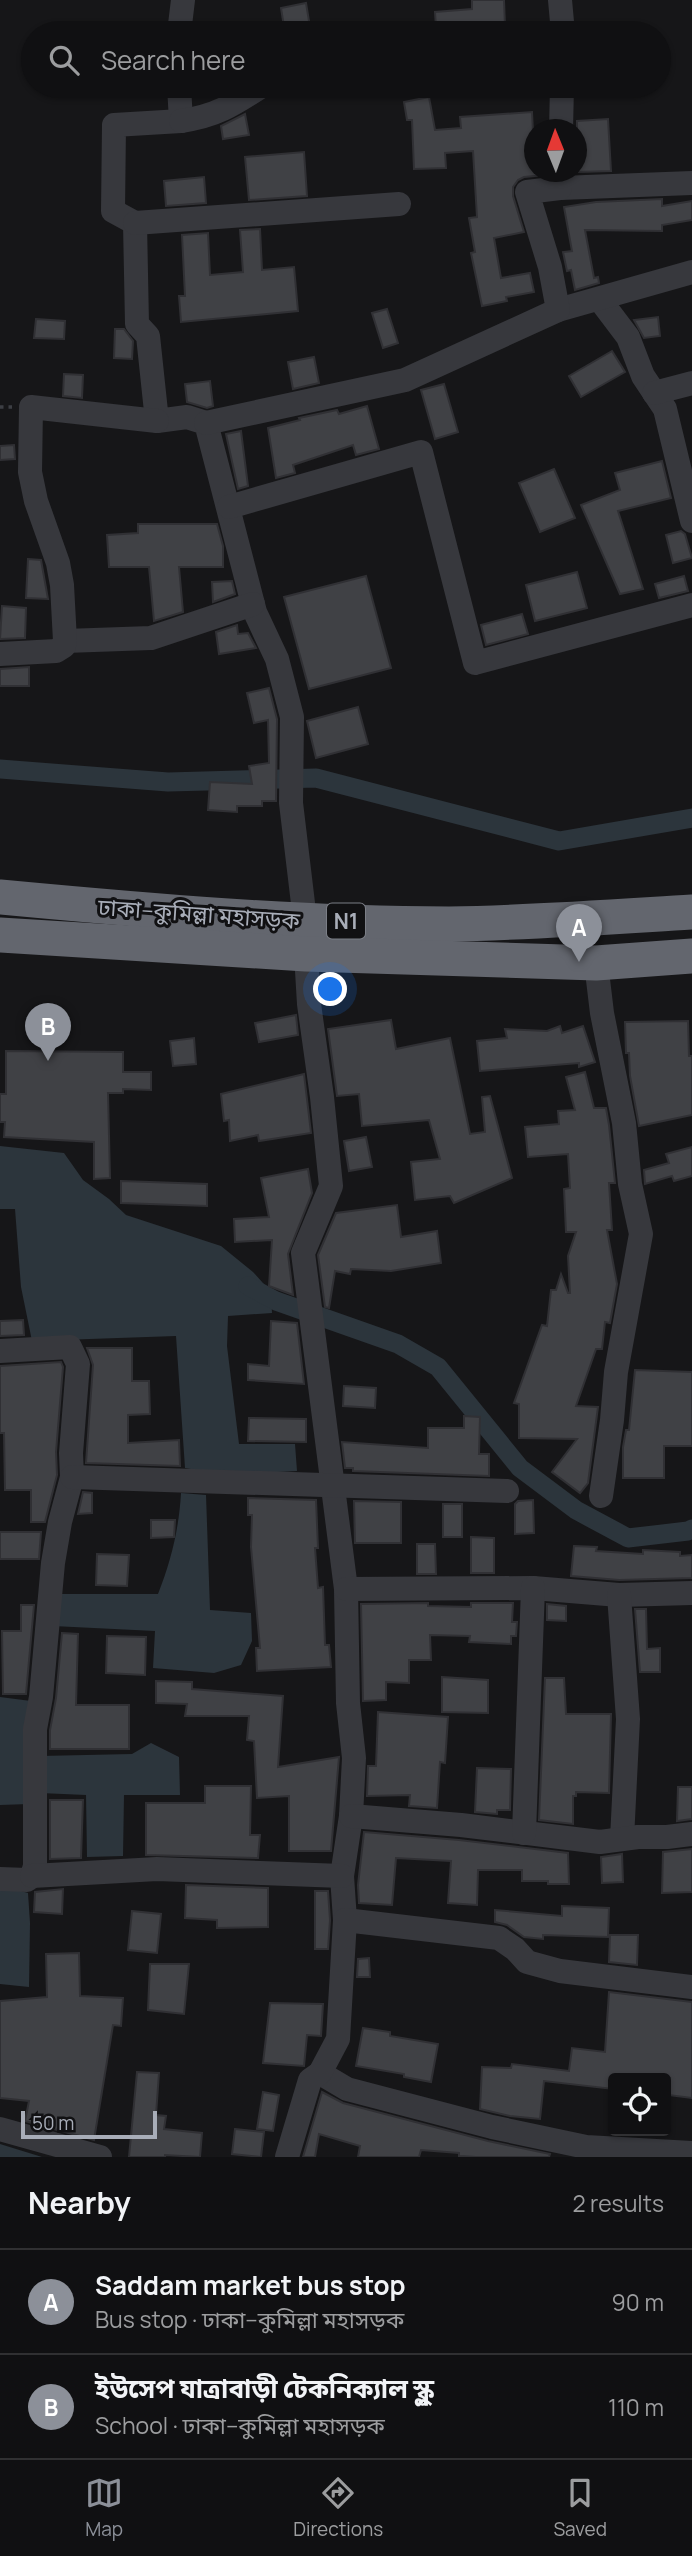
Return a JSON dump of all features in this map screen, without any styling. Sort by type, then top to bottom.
[{"type":"highway","name":"ঢাকা–কুমিল্লা মহাসড়ক","points":[[0,897],[139,910],[305,920],[449,924],[692,912]]},
{"type":"highway","name":"ঢাকা–কুমিল্লা মহাসড়ক","points":[[0,935],[306,954],[596,963],[692,956]]},
{"type":"street","points":[[180,21],[183,0]]},
{"type":"street","points":[[560,0],[562,21]]},
{"type":"street","points":[[180,98],[181,121]]},
{"type":"street","points":[[244,98],[228,109],[205,118],[114,125],[113,211],[135,223],[399,204]]},
{"type":"street","points":[[561,119],[562,98]]},
{"type":"street","points":[[587,181],[692,183]]},
{"type":"street","points":[[554,182],[527,192],[550,267],[558,310]]},
{"type":"street","points":[[135,223],[137,324],[148,336],[157,421]]},
{"type":"street","points":[[0,654],[55,651],[64,646],[65,641],[58,563],[36,501],[30,472],[31,407],[157,421],[187,417],[206,423],[405,380],[558,310],[692,272]]},
{"type":"street","points":[[600,300],[628,337],[643,376],[665,410],[692,521]]},
{"type":"street","points":[[654,393],[692,383]]},
{"type":"street","points":[[206,423],[253,604],[277,659],[292,717],[291,803],[305,920]]},
{"type":"street","points":[[229,507],[421,452],[475,663],[692,605]]},
{"type":"street","points":[[65,641],[151,638],[253,604]]},
{"type":"street","points":[[287,2157],[310,2080],[320,2073],[338,2039],[345,1920],[342,1876],[351,1816],[354,1758],[348,1703],[346,1589],[303,1253],[331,1186],[309,1004],[306,954]]},
{"type":"street","points":[[596,963],[602,1013],[624,1123],[630,1184],[641,1234],[615,1372],[612,1420],[601,1496]]},
{"type":"street","points":[[0,1351],[70,1347],[78,1364],[71,1453],[72,1477],[53,1563],[41,1697],[35,1729],[35,1866],[32,1876],[27,1880],[0,1879]]},
{"type":"street","points":[[72,1477],[507,1491]]},
{"type":"street","points":[[346,1589],[533,1588],[619,1595],[692,1592]]},
{"type":"street","points":[[524,1833],[533,1588]]},
{"type":"street","points":[[619,1595],[628,1719],[622,1839]]},
{"type":"street","points":[[351,1816],[461,1825],[600,1842],[692,1834]]},
{"type":"street","points":[[32,1876],[158,1869],[342,1876]]},
{"type":"street","points":[[345,1920],[499,1938],[527,1962],[560,1971],[692,1987]]},
{"type":"street","points":[[320,2073],[347,2090],[586,2147],[692,2153]]},
{"type":"street","points":[[0,2129],[100,2157]]},
{"type":"shaded area","points":[[0,1146],[64,1153],[83,1180],[126,1215],[221,1246],[253,1272],[271,1292],[272,1313],[228,1316],[227,1346],[239,1444],[295,1444],[297,1471],[224,1475],[185,1468],[176,1336],[32,1341],[21,1287],[15,1209],[0,1209]]},
{"type":"shaded area","points":[[181,1493],[206,1495],[210,1610],[251,1613],[252,1641],[241,1665],[214,1673],[153,1668],[155,1631],[53,1626],[59,1594],[158,1594],[174,1545]]},
{"type":"shaded area","points":[[0,1697],[31,1701],[29,1804],[0,1805]]},
{"type":"shaded area","points":[[151,1743],[179,1757],[180,1795],[124,1795],[123,1856],[87,1857],[86,1795],[40,1793],[40,1756],[132,1754]]},
{"type":"shaded area","points":[[0,1885],[28,1893],[29,1987],[0,1984]]},
{"type":"shaded area","points":[[0,2144],[42,2157],[0,2157]]},
{"type":"building","points":[[472,0],[504,0],[505,21],[436,21],[435,12],[472,9]]},
{"type":"building","points":[[306,3],[309,21],[283,21],[281,8]]},
{"type":"building","points":[[424,98],[429,98],[435,130],[461,128],[460,117],[532,112],[532,119],[524,119],[524,177],[513,187],[513,196],[524,232],[494,238],[501,278],[530,273],[534,292],[506,297],[507,301],[482,306],[471,253],[475,252],[469,218],[477,217],[473,151],[445,153],[446,168],[414,169],[412,120],[407,120],[404,102]]},
{"type":"building","points":[[245,114],[249,135],[223,139],[221,126]]},
{"type":"building","points":[[608,119],[611,171],[587,172],[587,120]]},
{"type":"building","points":[[304,152],[307,196],[249,200],[245,157]]},
{"type":"building","points":[[204,177],[206,203],[166,206],[164,181]]},
{"type":"building","points":[[662,199],[662,206],[692,201],[692,220],[662,225],[662,231],[585,230],[594,278],[598,277],[599,283],[575,290],[571,270],[567,271],[563,252],[572,251],[564,207],[596,202]]},
{"type":"building","points":[[260,229],[262,270],[294,267],[298,311],[181,322],[179,296],[185,296],[182,235],[208,233],[210,275],[243,272],[240,230]]},
{"type":"building","points":[[387,309],[398,343],[383,348],[372,313]]},
{"type":"building","points":[[658,317],[660,336],[644,338],[634,320]]},
{"type":"building","points":[[36,319],[65,321],[64,339],[34,338]]},
{"type":"building","points":[[115,329],[124,329],[133,341],[132,359],[114,358]]},
{"type":"building","points":[[612,351],[625,372],[581,397],[569,376]]},
{"type":"building","points":[[314,357],[319,383],[293,389],[288,362]]},
{"type":"building","points":[[64,374],[83,375],[82,398],[63,396]]},
{"type":"building","points":[[210,381],[213,406],[207,408],[187,402],[185,384]]},
{"type":"building","points":[[444,384],[458,432],[435,439],[421,390]]},
{"type":"building","points":[[367,406],[379,449],[356,455],[353,445],[293,465],[295,473],[276,478],[268,428],[300,420],[299,418],[337,410],[339,414]]},
{"type":"building","points":[[241,431],[248,486],[238,489],[226,434]]},
{"type":"building","points":[[14,445],[15,459],[0,460],[0,446]]},
{"type":"building","points":[[662,461],[671,498],[618,511],[643,589],[620,594],[581,505],[620,490],[615,473]]},
{"type":"building","points":[[554,469],[575,518],[540,532],[519,483]]},
{"type":"building","points":[[138,524],[217,524],[223,546],[223,567],[179,567],[183,612],[154,621],[149,567],[109,567],[107,535],[138,533]]},
{"type":"building","points":[[681,531],[685,534],[692,558],[673,563],[666,535]]},
{"type":"building","points":[[28,559],[41,560],[48,599],[26,598]]},
{"type":"building","points":[[577,572],[587,608],[535,621],[526,585]]},
{"type":"building","points":[[366,576],[391,668],[309,689],[284,597]]},
{"type":"building","points":[[684,576],[688,591],[659,598],[655,584]]},
{"type":"building","points":[[232,581],[235,594],[213,602],[212,582]]},
{"type":"building","points":[[2,606],[26,608],[25,638],[0,639]]},
{"type":"building","points":[[522,614],[528,634],[486,645],[481,625]]},
{"type":"building","points":[[237,625],[238,634],[248,633],[256,648],[219,654],[216,632]]},
{"type":"building","points":[[29,667],[29,686],[0,686],[0,669]]},
{"type":"building","points":[[269,688],[277,719],[276,801],[262,801],[262,806],[237,806],[237,812],[208,810],[210,782],[252,784],[249,766],[269,763],[268,720],[254,723],[247,693]]},
{"type":"building","points":[[358,707],[368,744],[316,758],[307,721]]},
{"type":"building","points":[[296,1015],[298,1035],[259,1042],[255,1023]]},
{"type":"building","points":[[391,1020],[396,1049],[450,1038],[470,1134],[485,1132],[482,1097],[490,1096],[512,1178],[454,1203],[450,1196],[415,1200],[411,1162],[440,1159],[429,1120],[362,1126],[359,1094],[337,1096],[328,1029]]},
{"type":"building","points":[[688,1021],[689,1056],[692,1056],[692,1115],[639,1126],[630,1076],[629,1053],[626,1053],[625,1022]]},
{"type":"building","points":[[560,1026],[562,1033],[583,1026],[595,1062],[579,1067],[579,1063],[480,1071],[477,1041],[507,1038],[505,1029],[547,1031]]},
{"type":"building","points":[[194,1038],[196,1064],[173,1066],[170,1041]]},
{"type":"building","points":[[6,1051],[123,1052],[123,1072],[151,1072],[151,1090],[123,1089],[123,1093],[108,1093],[110,1178],[94,1179],[94,1142],[4,1137],[5,1122],[0,1122],[0,1094],[6,1094]]},
{"type":"building","points":[[585,1072],[594,1108],[606,1108],[609,1125],[615,1183],[609,1183],[612,1230],[607,1230],[617,1284],[610,1323],[605,1322],[602,1349],[596,1349],[576,1406],[598,1407],[588,1483],[580,1493],[552,1472],[577,1439],[519,1438],[519,1404],[514,1403],[542,1325],[547,1326],[551,1290],[556,1290],[561,1274],[570,1293],[568,1256],[576,1232],[566,1232],[564,1189],[570,1188],[568,1154],[528,1157],[525,1127],[559,1124],[558,1111],[575,1110],[566,1077]]},
{"type":"building","points":[[304,1074],[311,1133],[259,1141],[258,1135],[230,1141],[229,1120],[224,1121],[221,1094]]},
{"type":"building","points":[[366,1137],[372,1167],[349,1171],[344,1141]]},
{"type":"building","points":[[692,1147],[692,1176],[674,1181],[672,1176],[645,1184],[644,1170],[669,1163],[666,1154]]},
{"type":"building","points":[[308,1169],[312,1193],[288,1254],[293,1295],[269,1286],[272,1240],[235,1242],[234,1219],[269,1217],[261,1178]]},
{"type":"building","points":[[121,1181],[207,1184],[207,1206],[121,1203]]},
{"type":"building","points":[[397,1205],[401,1237],[437,1231],[441,1263],[391,1271],[351,1269],[350,1274],[335,1271],[329,1308],[325,1307],[318,1255],[336,1213]]},
{"type":"building","points":[[23,1320],[24,1335],[0,1336],[0,1321]]},
{"type":"building","points":[[271,1321],[297,1323],[304,1384],[248,1380],[248,1364],[269,1366]]},
{"type":"building","points":[[87,1348],[132,1348],[132,1381],[149,1381],[150,1414],[128,1415],[128,1443],[179,1440],[180,1466],[86,1463],[93,1365]]},
{"type":"building","points":[[61,1362],[63,1367],[56,1452],[57,1475],[45,1522],[31,1522],[31,1490],[5,1490],[4,1433],[0,1433],[0,1366]]},
{"type":"building","points":[[635,1370],[692,1372],[692,1446],[664,1446],[664,1478],[623,1478],[623,1447],[626,1430],[629,1430]]},
{"type":"building","points":[[344,1386],[376,1388],[375,1408],[343,1406]]},
{"type":"building","points":[[464,1416],[480,1417],[479,1454],[489,1454],[489,1476],[353,1471],[353,1468],[345,1468],[342,1442],[428,1448],[428,1428],[464,1428]]},
{"type":"building","points":[[249,1418],[306,1419],[306,1442],[248,1441]]},
{"type":"building","points":[[83,1492],[92,1493],[92,1513],[78,1514]]},
{"type":"building","points":[[248,1498],[316,1500],[318,1588],[323,1587],[325,1645],[329,1645],[331,1667],[257,1671],[256,1648],[260,1648],[251,1547],[252,1515],[248,1515]]},
{"type":"building","points":[[533,1500],[534,1533],[515,1534],[515,1504],[518,1501]]},
{"type":"building","points":[[354,1501],[401,1502],[401,1543],[355,1543]]},
{"type":"building","points":[[443,1504],[462,1504],[462,1537],[443,1537]]},
{"type":"building","points":[[151,1520],[175,1520],[174,1537],[151,1538]]},
{"type":"building","points":[[0,1532],[41,1532],[39,1559],[0,1559]]},
{"type":"building","points":[[471,1537],[494,1538],[494,1573],[471,1573]]},
{"type":"building","points":[[417,1544],[435,1544],[436,1574],[417,1574]]},
{"type":"building","points":[[574,1546],[597,1547],[596,1551],[643,1554],[643,1550],[680,1552],[680,1556],[692,1555],[692,1578],[619,1580],[571,1576]]},
{"type":"building","points":[[97,1554],[129,1555],[127,1586],[96,1585]]},
{"type":"building","points":[[428,1603],[428,1606],[471,1607],[471,1603],[513,1603],[512,1622],[517,1622],[516,1636],[511,1636],[511,1644],[469,1642],[470,1636],[430,1635],[431,1660],[409,1660],[409,1683],[386,1682],[386,1700],[363,1701],[361,1604]]},
{"type":"building","points":[[547,1604],[566,1606],[566,1621],[547,1620]]},
{"type":"building","points":[[21,1605],[34,1605],[26,1694],[3,1694],[2,1631],[21,1631]]},
{"type":"building","points":[[635,1609],[646,1609],[647,1649],[660,1648],[660,1672],[640,1672]]},
{"type":"building","points":[[62,1633],[78,1634],[76,1705],[129,1705],[129,1749],[50,1749]]},
{"type":"building","points":[[107,1636],[146,1637],[145,1675],[106,1673]]},
{"type":"building","points":[[442,1677],[488,1680],[488,1713],[442,1712]]},
{"type":"building","points":[[545,1678],[564,1678],[566,1714],[611,1714],[609,1793],[576,1792],[576,1796],[573,1796],[573,1824],[539,1820]]},
{"type":"building","points":[[156,1681],[192,1682],[192,1689],[283,1696],[278,1767],[339,1757],[331,1851],[289,1851],[289,1796],[257,1798],[254,1741],[247,1740],[249,1716],[185,1716],[187,1704],[156,1703]]},
{"type":"building","points":[[378,1712],[448,1717],[445,1763],[440,1762],[437,1808],[409,1806],[410,1795],[367,1796],[368,1766],[376,1766]]},
{"type":"building","points":[[477,1768],[511,1769],[510,1810],[497,1810],[497,1814],[475,1812]]},
{"type":"building","points":[[205,1786],[251,1786],[250,1835],[260,1835],[258,1858],[146,1855],[146,1803],[205,1803]]},
{"type":"building","points":[[678,1787],[692,1787],[692,1819],[677,1821]]},
{"type":"building","points":[[50,1800],[83,1800],[81,1858],[50,1859]]},
{"type":"building","points":[[364,1832],[568,1853],[569,1884],[522,1881],[522,1870],[478,1870],[477,1905],[448,1903],[451,1861],[396,1858],[392,1905],[359,1903],[358,1885]]},
{"type":"building","points":[[692,1849],[692,1892],[662,1893],[663,1852]]},
{"type":"building","points":[[622,1854],[623,1882],[602,1883],[601,1857]]},
{"type":"building","points":[[186,1885],[268,1888],[268,1927],[217,1928],[217,1920],[185,1918]]},
{"type":"building","points":[[63,1889],[62,1914],[34,1912],[35,1892]]},
{"type":"building","points":[[315,1891],[328,1891],[328,1949],[315,1949]]},
{"type":"building","points":[[562,1906],[609,1908],[608,1937],[524,1937],[507,1925],[495,1922],[495,1910],[562,1916]]},
{"type":"building","points":[[132,1911],[161,1914],[157,1953],[128,1950]]},
{"type":"building","points":[[610,1935],[638,1935],[637,1965],[609,1962]]},
{"type":"building","points":[[79,1953],[80,1996],[123,1998],[121,2026],[113,2025],[94,2140],[25,2121],[29,2101],[0,2098],[0,2001],[47,1997],[46,1954]]},
{"type":"building","points":[[369,1958],[370,1977],[357,1977],[358,1959]]},
{"type":"building","points":[[150,1964],[189,1964],[184,2014],[148,2010]]},
{"type":"building","points":[[609,1992],[692,2002],[692,2098],[671,2095],[671,2073],[608,2073],[608,2088],[544,2081],[540,2119],[480,2109],[482,2067],[511,2068],[512,2064],[569,2071],[572,2048],[605,2052]]},
{"type":"building","points":[[270,2003],[323,2004],[321,2036],[307,2035],[304,2066],[263,2063]]},
{"type":"building","points":[[363,2028],[390,2032],[390,2036],[438,2044],[431,2082],[404,2077],[404,2074],[356,2066]]},
{"type":"building","points":[[137,2072],[159,2073],[156,2115],[166,2116],[164,2129],[202,2133],[200,2157],[129,2157]]},
{"type":"building","points":[[263,2092],[279,2095],[273,2131],[257,2129]]},
{"type":"building","points":[[322,2092],[343,2103],[488,2141],[550,2154],[549,2157],[475,2157],[421,2150],[419,2157],[358,2157],[360,2146],[319,2134],[315,2157],[303,2157]]},
{"type":"building","points":[[235,2129],[264,2132],[261,2157],[232,2154]]},
{"type":"waterway","points":[[0,769],[168,782],[316,778],[559,841],[692,818]]},
{"type":"waterway","points":[[248,1286],[276,1301],[398,1344],[438,1367],[520,1468],[576,1510],[628,1538],[692,1529]]},
{"type":"place","name":"Saddam market bus stop","points":[[579,962]]},
{"type":"place","name":"ইউসেপ যাত্রাবাড়ী টেকনিক্যাল স্কুল","points":[[48,1061]]}]
